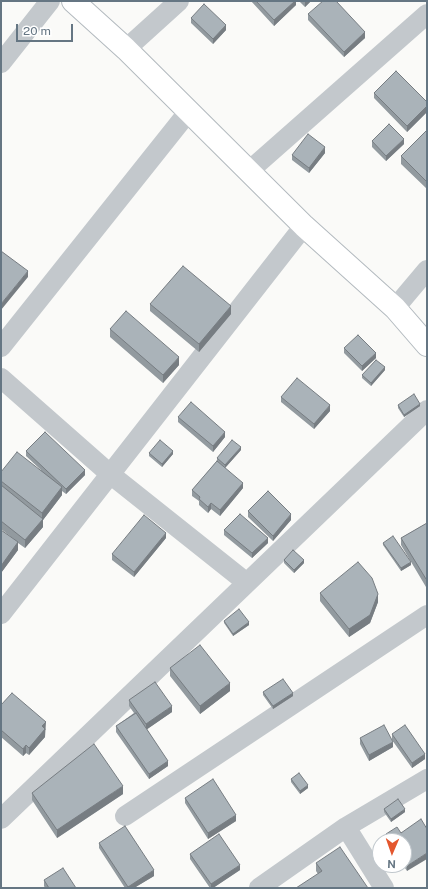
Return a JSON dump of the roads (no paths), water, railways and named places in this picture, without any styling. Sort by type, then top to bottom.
[{"type":"main road","points":[[73,1],[126,49],[304,226],[395,308],[427,345]]},
{"type":"street","points":[[1,63],[50,1]]},
{"type":"street","points":[[126,49],[179,1]]},
{"type":"street","points":[[249,171],[427,14]]},
{"type":"street","points":[[1,347],[188,111]]},
{"type":"street","points":[[1,614],[304,226]]},
{"type":"street","points":[[395,308],[427,270]]},
{"type":"street","points":[[1,378],[110,474],[247,583]]},
{"type":"street","points":[[1,820],[427,410]]},
{"type":"street","points":[[125,816],[427,615]]},
{"type":"street","points":[[259,888],[346,827],[427,779]]},
{"type":"street","points":[[346,827],[384,888]]}]
